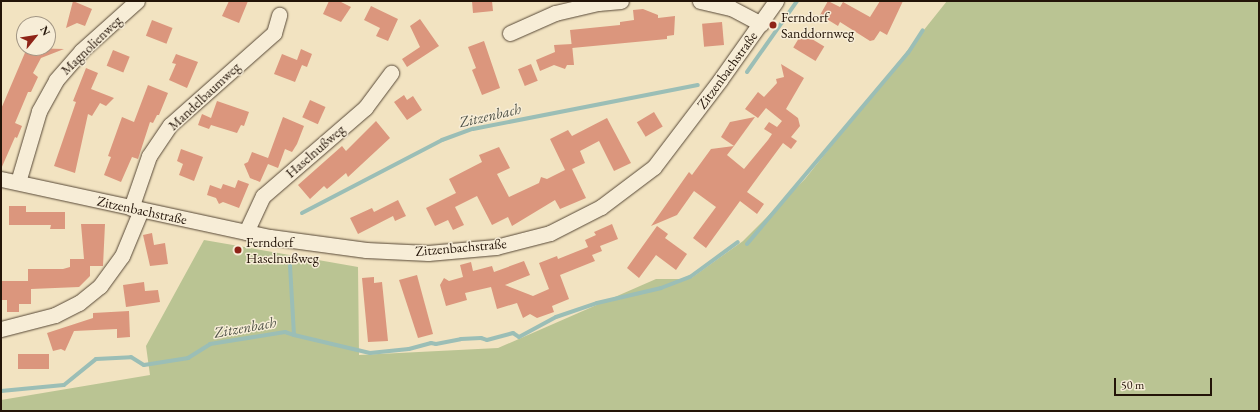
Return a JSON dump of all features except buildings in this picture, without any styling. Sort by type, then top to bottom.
[{"type":"street","name":"Magnolienweg","points":[[18,182],[39,111],[56,80],[81,51],[137,1]]},
{"type":"street","points":[[510,33],[555,13],[598,3],[621,1]]},
{"type":"street","points":[[700,1],[731,8],[761,24]]},
{"type":"street","name":"Zitzenbachstraße","points":[[1,179],[246,232],[366,250],[428,253],[496,247],[550,233],[602,207],[654,166],[761,24],[776,1]]},
{"type":"street","name":"Mandelbaumweg","points":[[1,329],[55,315],[79,303],[100,286],[122,256],[136,209],[149,156],[170,125],[274,33],[279,15]]},
{"type":"street","name":"Haselnußweg","points":[[246,232],[262,196],[365,108],[391,73]]},
{"type":"green space","points":[[947,1],[1259,1],[1259,411],[1,411],[1,400],[150,375],[146,346],[204,240],[358,267],[359,355],[498,348],[656,279],[690,279],[743,241],[805,179]]},
{"type":"waterway","name":"Zitzenbach","points":[[747,72],[797,1]]},
{"type":"waterway","points":[[747,244],[908,53],[923,30]]},
{"type":"waterway","name":"Zitzenbach","points":[[302,213],[442,140],[473,129],[698,85]]},
{"type":"waterway","points":[[294,335],[370,353],[409,349],[431,343],[436,344],[461,339],[481,338],[487,340],[513,333],[519,337],[556,317],[597,303],[661,288],[690,277],[738,242]]},
{"type":"waterway","name":"Zitzenbach","points":[[1,391],[64,385],[96,359],[131,357],[144,365],[188,358],[210,344],[285,332],[294,335],[290,265]]},
{"type":"place","name":"Ferndorf Sanddornweg","points":[[773,25]]},
{"type":"place","name":"Ferndorf Haselnußweg","points":[[238,250]]}]
